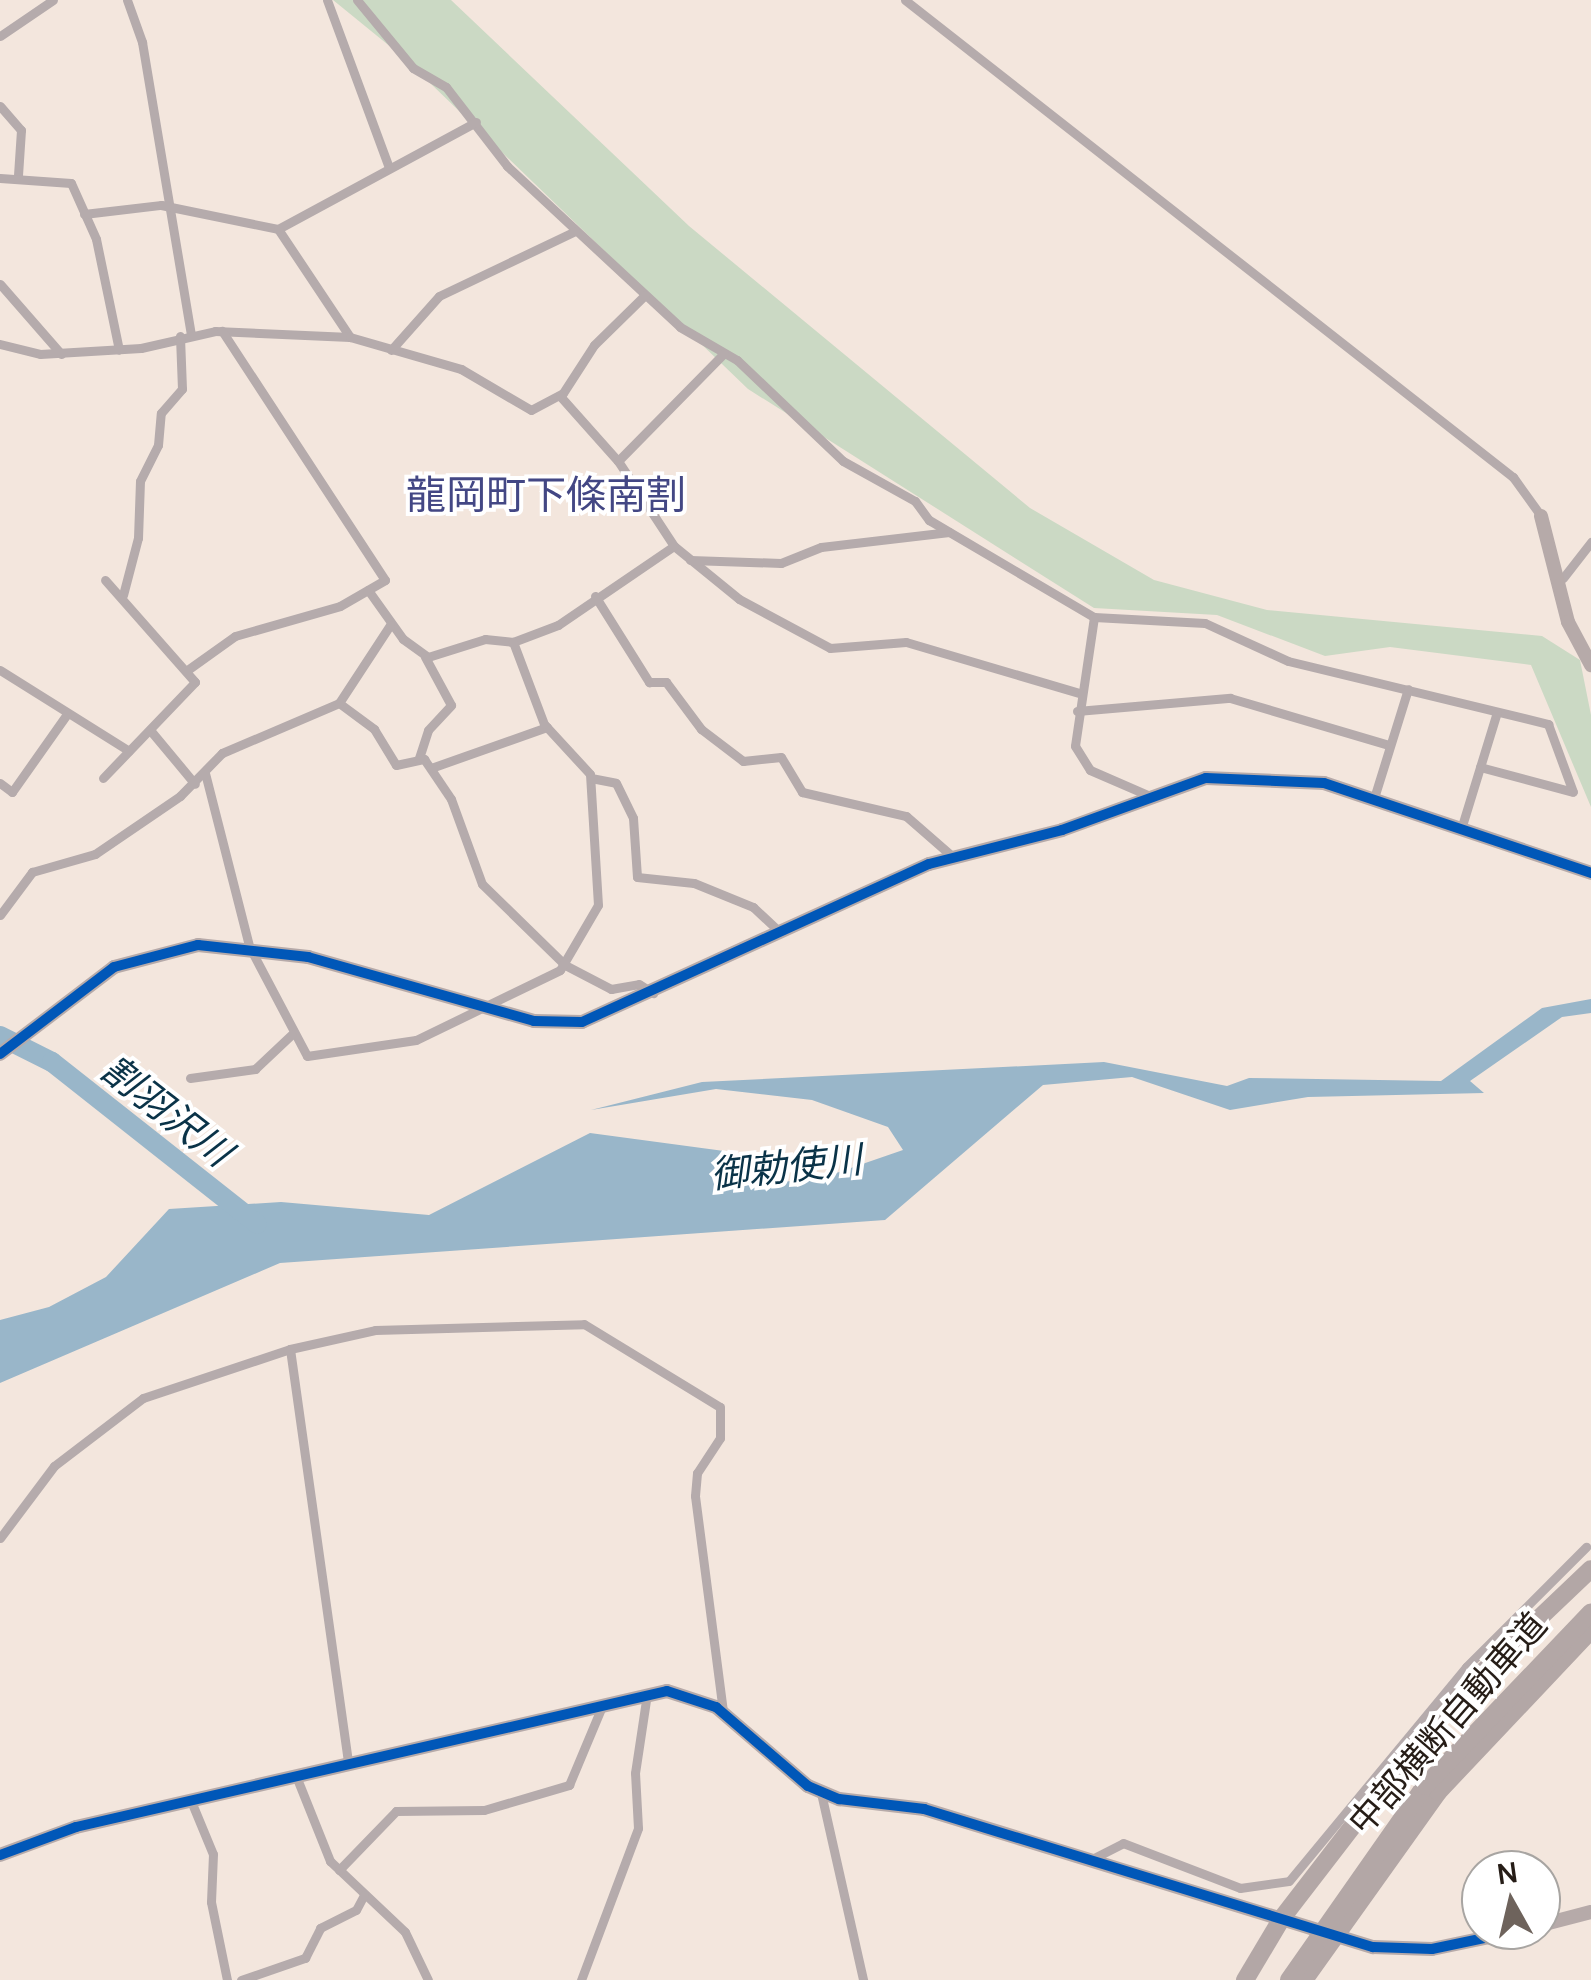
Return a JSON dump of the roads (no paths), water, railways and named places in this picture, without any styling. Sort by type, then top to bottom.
[{"type":"highway","points":[[1246,1980],[1282,1918],[1469,1685],[1591,1569]]},
{"type":"highway","name":"中部横断自動車道","points":[[1289,1980],[1425,1786],[1591,1612]]},
{"type":"highway","points":[[1304,1980],[1333,1934],[1438,1792],[1591,1630]]},
{"type":"street","points":[[0,36],[54,0]]},
{"type":"street","points":[[126,0],[142,42],[191,334]]},
{"type":"street","points":[[328,0],[388,165]]},
{"type":"street","points":[[357,0],[413,68],[446,87],[575,232],[645,295],[724,352],[843,461],[915,502],[950,532],[1094,617],[1205,623],[1288,661],[1548,724],[1573,792],[1480,767]]},
{"type":"street","points":[[905,0],[1513,477],[1541,516],[1563,578],[1568,622],[1591,664]]},
{"type":"street","points":[[0,106],[20,130],[18,175]]},
{"type":"street","points":[[84,214],[168,206],[278,229],[388,165],[476,122]]},
{"type":"street","points":[[0,178],[18,175],[71,183],[84,214],[119,350]]},
{"type":"street","points":[[278,229],[350,337]]},
{"type":"street","points":[[391,350],[439,296],[575,232]]},
{"type":"street","points":[[0,284],[61,354]]},
{"type":"street","points":[[0,344],[61,354],[119,350],[191,334],[222,332],[350,337],[461,368],[531,410],[560,396],[594,345],[645,295]]},
{"type":"street","points":[[186,671],[235,636],[368,590],[385,580],[222,332]]},
{"type":"street","points":[[123,595],[138,538],[140,480],[158,445],[161,412],[182,389],[180,336]]},
{"type":"street","points":[[618,460],[724,352]]},
{"type":"street","points":[[560,396],[618,460],[674,546],[739,599],[830,648],[906,642],[1079,692]]},
{"type":"street","points":[[690,560],[781,563],[820,546],[950,532]]},
{"type":"street","points":[[1563,578],[1591,542]]},
{"type":"street","points":[[425,657],[484,640],[513,642],[558,625],[595,596],[674,546]]},
{"type":"street","points":[[102,778],[194,682],[123,595],[105,580]]},
{"type":"street","points":[[368,590],[390,625],[425,657],[451,705],[428,730],[420,758]]},
{"type":"street","points":[[595,596],[649,682],[666,682],[701,729],[744,761],[781,757],[802,792],[906,816],[953,858]]},
{"type":"street","points":[[1094,617],[1079,692],[1078,756],[1106,780],[1150,796]]},
{"type":"street","points":[[0,915],[32,872],[78,865],[195,784],[244,740],[340,703],[390,625]]},
{"type":"street","points":[[204,772],[249,946],[291,1035],[307,1056],[416,1040],[489,1009],[565,965],[600,892],[591,778],[546,727],[513,642]]},
{"type":"street","points":[[0,670],[130,751]]},
{"type":"street","points":[[1374,798],[1408,689]]},
{"type":"street","points":[[1077,710],[1230,698],[1389,745]]},
{"type":"street","points":[[340,703],[374,729],[396,765],[420,758]]},
{"type":"street","points":[[1461,829],[1497,712]]},
{"type":"street","points":[[0,783],[12,792],[67,714]]},
{"type":"street","points":[[431,768],[546,727]]},
{"type":"street","points":[[150,730],[195,784]]},
{"type":"street","points":[[420,758],[431,768],[466,832],[482,884],[565,965],[611,989],[639,984],[655,995]]},
{"type":"street","points":[[0,1054],[114,967],[163,949],[249,946],[489,1009],[582,1022],[655,995],[780,932],[953,858],[1062,830],[1206,778],[1264,775],[1374,798],[1591,873]]},
{"type":"street","points":[[591,778],[616,783],[633,818],[637,878],[694,883],[752,907],[780,932]]},
{"type":"street","points":[[190,1078],[255,1070],[291,1035]]},
{"type":"street","points":[[0,1538],[54,1466],[105,1420],[143,1398],[290,1348],[402,1326],[568,1321],[720,1407],[720,1438],[697,1473],[695,1496],[723,1713]]},
{"type":"street","points":[[290,1348],[348,1762]]},
{"type":"street","points":[[1087,1862],[1123,1843],[1240,1888],[1289,1881],[1466,1667],[1586,1547]]},
{"type":"street","points":[[581,1980],[638,1828],[635,1773],[648,1693]]},
{"type":"street","points":[[0,1854],[348,1762],[648,1693],[683,1694],[723,1713],[821,1793],[904,1804],[1373,1947],[1432,1949],[1461,1943]]},
{"type":"street","points":[[339,1870],[396,1811],[484,1810],[569,1785],[604,1703]]},
{"type":"street","points":[[296,1776],[339,1870],[405,1932],[428,1980]]},
{"type":"street","points":[[821,1793],[863,1980]]},
{"type":"street","points":[[191,1801],[213,1854],[211,1902],[227,1980]]},
{"type":"street","points":[[241,1980],[304,1958],[320,1928],[356,1910],[364,1895]]},
{"type":"street","points":[[1561,1920],[1591,1912]]},
{"type":"water","points":[[1591,999],[1591,1013],[1562,1017],[1470,1081],[1484,1093],[1308,1097],[1230,1110],[1132,1077],[1043,1085],[885,1220],[280,1263],[0,1383],[0,1320],[49,1307],[106,1277],[169,1209],[281,1202],[429,1215],[590,1133],[724,1151],[753,1183],[816,1180],[903,1150],[888,1127],[812,1100],[716,1089],[591,1110],[702,1082],[1104,1062],[1227,1086],[1249,1078],[1441,1081],[1542,1008]]},
{"type":"waterway","name":"割羽沢川","points":[[0,1036],[52,1062],[257,1224]]},
{"type":"district","name":"龍岡町下條南割","points":[[546,494]]},
{"type":"water label","name":"御勅使川","points":[[786,1166]]}]
